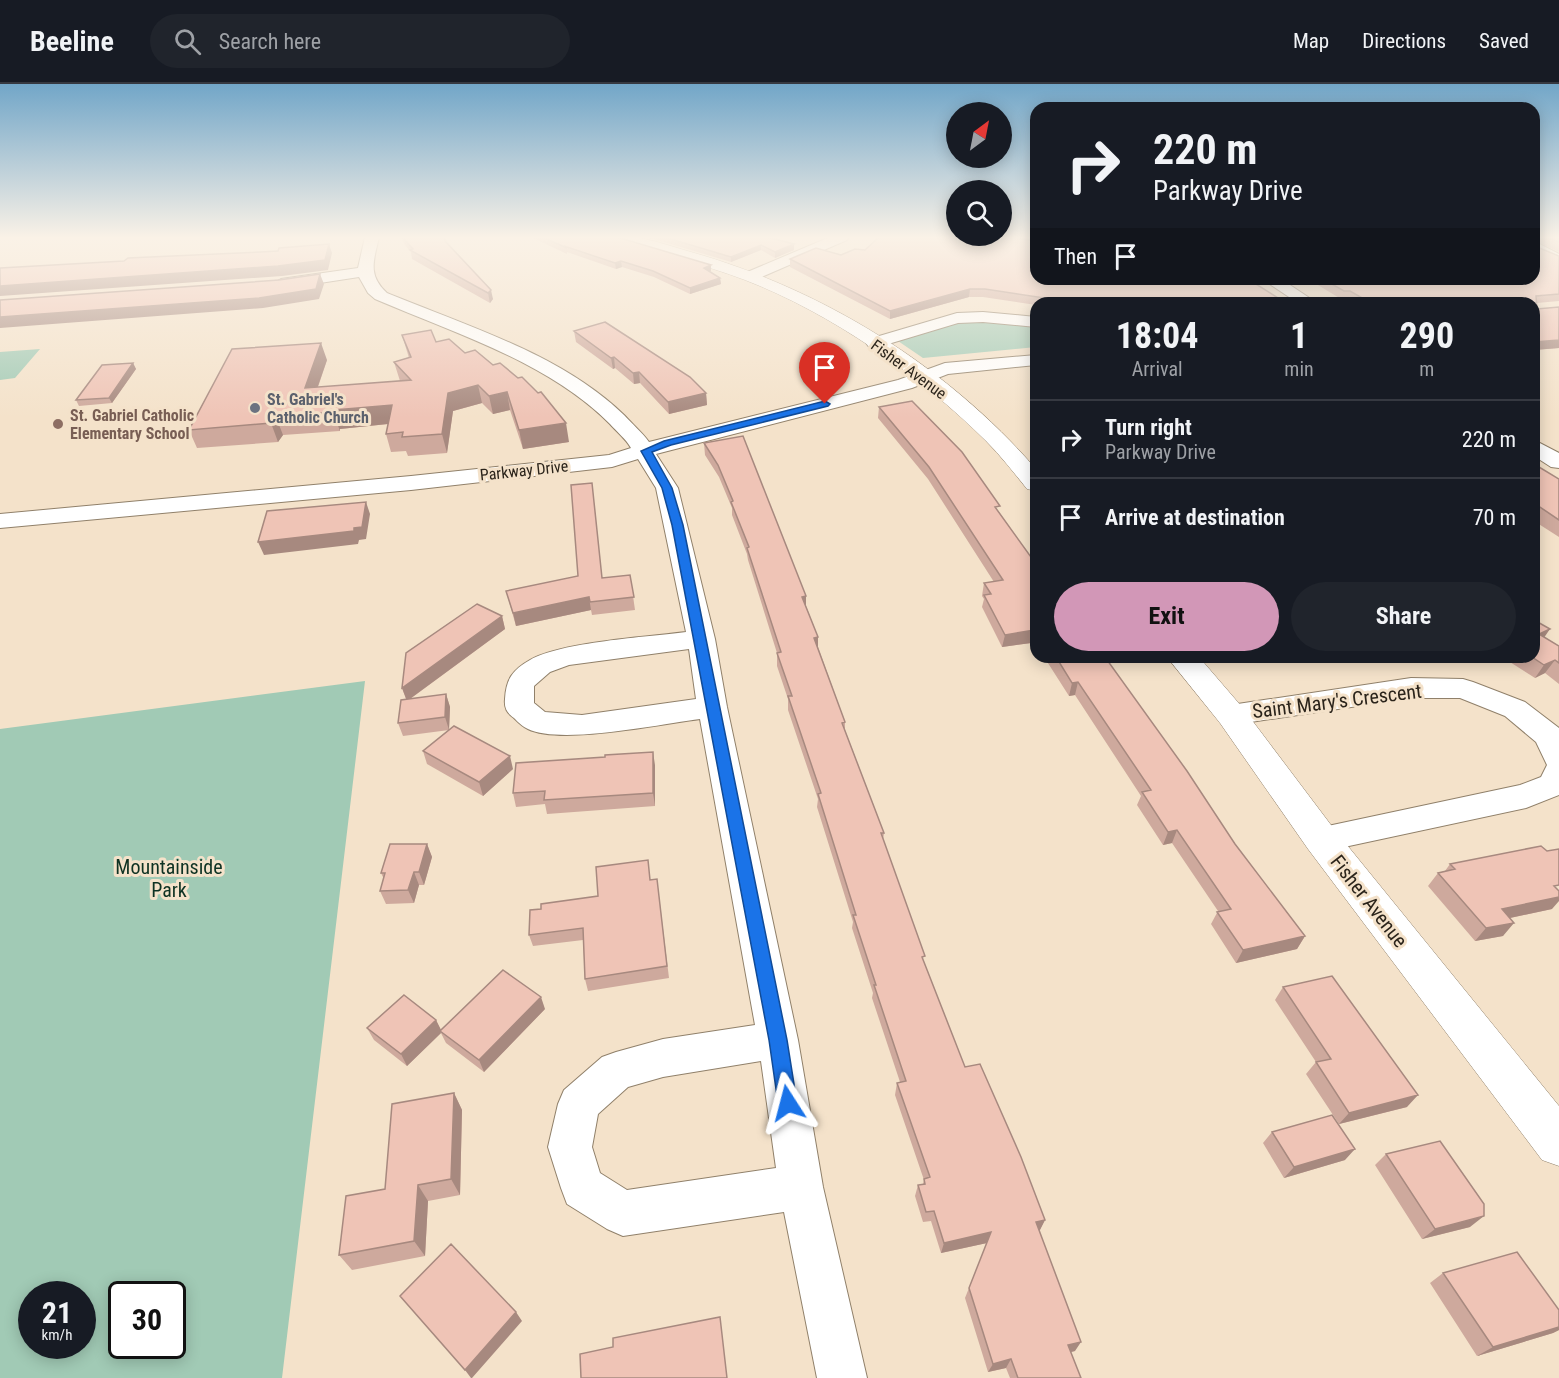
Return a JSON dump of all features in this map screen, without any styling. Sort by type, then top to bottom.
[{"type":"street","points":[[384,297],[573,381],[599,402],[646,451],[667,488],[701,639],[712,707],[778,1040],[801,1187],[842,1378]]},
{"type":"street","name":"Fisher Avenue","points":[[798,297],[875,343],[924,377],[993,436],[1030,477]]},
{"type":"street","points":[[875,343],[957,318],[1010,318],[1030,321]]},
{"type":"street","name":"Parkway Drive","points":[[0,521],[411,483],[612,460],[668,443],[905,384],[945,369],[1030,361]]},
{"type":"street","points":[[1540,450],[1559,462]]},
{"type":"street","points":[[701,639],[565,657],[540,666],[520,683],[519,707],[538,722],[582,725],[712,707]]},
{"type":"street","name":"Fisher Avenue","points":[[1187,663],[1231,715],[1321,839],[1559,1143]]},
{"type":"street","name":"Saint Mary's Crescent","points":[[1231,715],[1411,688],[1462,689],[1515,709],[1549,736],[1559,759]]},
{"type":"street","points":[[1321,839],[1526,796],[1552,785],[1559,772]]},
{"type":"street","points":[[778,1040],[663,1058],[616,1071],[579,1104],[570,1148],[583,1188],[623,1213],[801,1187]]},
{"type":"green space","points":[[988,319],[1030,326],[1030,348],[923,358],[898,341],[966,320]]},
{"type":"green space","points":[[40,349],[15,378],[0,380],[0,352]]},
{"type":"green space","name":"Mountainside Park","points":[[365,681],[282,1378],[0,1378],[0,729]]},
{"type":"building","points":[[36,297],[263,297],[0,317],[0,300]]},
{"type":"building","points":[[864,297],[940,297],[890,311]]},
{"type":"building","points":[[1559,307],[1559,340],[1540,342],[1540,309]]},
{"type":"building","points":[[605,322],[690,377],[706,393],[668,402],[639,372],[633,373],[614,357],[611,358],[574,331]]},
{"type":"building","points":[[431,330],[436,342],[449,339],[465,353],[475,350],[493,365],[500,363],[518,378],[522,377],[538,393],[541,392],[566,423],[519,430],[507,392],[489,396],[478,385],[448,393],[442,434],[402,437],[403,432],[386,434],[392,405],[276,417],[271,423],[189,430],[232,349],[321,343],[305,388],[411,380],[394,362],[411,357],[402,335]]},
{"type":"building","points":[[133,363],[109,398],[76,400],[102,365]]},
{"type":"building","points":[[912,401],[962,452],[1000,506],[995,507],[1030,556],[1030,631],[1005,635],[984,595],[991,594],[984,583],[1003,580],[929,467],[879,407]]},
{"type":"building","points":[[743,436],[806,596],[802,597],[818,637],[814,638],[845,722],[842,723],[884,833],[881,833],[925,956],[922,957],[965,1067],[980,1064],[1021,1157],[1045,1220],[1036,1222],[1081,1342],[1068,1345],[1081,1378],[1018,1378],[1011,1359],[993,1364],[969,1288],[991,1232],[944,1243],[934,1211],[926,1212],[918,1185],[925,1184],[924,1179],[930,1177],[897,1083],[906,1081],[853,915],[856,915],[818,794],[821,793],[788,696],[792,696],[777,653],[781,652],[747,548],[749,547],[718,465],[704,443]]},
{"type":"building","points":[[1540,468],[1559,479],[1559,520],[1540,507]]},
{"type":"building","points":[[592,483],[602,578],[630,575],[634,597],[590,602],[589,597],[513,613],[506,591],[578,576],[571,485]]},
{"type":"building","points":[[366,502],[362,527],[354,528],[354,531],[258,542],[267,511]]},
{"type":"building","points":[[477,604],[502,616],[402,688],[406,653]]},
{"type":"building","points":[[1540,623],[1550,629],[1540,634]]},
{"type":"building","points":[[1540,635],[1559,646],[1559,663],[1555,660],[1544,665],[1540,662]]},
{"type":"building","points":[[1060,663],[1109,663],[1187,771],[1235,844],[1305,936],[1243,950],[1217,912],[1231,909],[1177,830],[1168,832],[1142,792],[1151,790],[1078,682],[1072,683]]},
{"type":"building","points":[[446,694],[445,717],[398,723],[401,700]]},
{"type":"building","points":[[454,726],[510,756],[479,782],[423,751]]},
{"type":"building","points":[[653,752],[653,793],[544,800],[545,791],[513,793],[516,763]]},
{"type":"building","points":[[390,844],[427,844],[419,872],[414,872],[408,890],[380,891],[385,873],[381,873]]},
{"type":"building","points":[[1541,846],[1547,851],[1559,849],[1559,885],[1554,886],[1559,891],[1559,897],[1502,909],[1514,923],[1486,928],[1438,873],[1455,869],[1450,864]]},
{"type":"building","points":[[648,860],[650,880],[657,879],[667,966],[585,979],[583,928],[529,935],[530,910],[541,909],[541,904],[598,896],[596,867]]},
{"type":"building","points":[[503,970],[541,997],[479,1060],[440,1031]]},
{"type":"building","points":[[1332,976],[1418,1095],[1349,1113],[1316,1062],[1331,1059],[1283,987]]},
{"type":"building","points":[[404,995],[436,1020],[401,1054],[367,1028]]},
{"type":"building","points":[[454,1093],[451,1179],[418,1185],[414,1241],[339,1255],[346,1196],[385,1189],[392,1104]]},
{"type":"building","points":[[1332,1115],[1355,1149],[1294,1167],[1272,1132]]},
{"type":"building","points":[[1440,1141],[1484,1204],[1484,1216],[1435,1229],[1386,1154]]},
{"type":"building","points":[[451,1244],[516,1312],[465,1370],[400,1296]]},
{"type":"building","points":[[1517,1252],[1559,1310],[1559,1327],[1493,1347],[1443,1273]]},
{"type":"building","points":[[720,1317],[727,1378],[581,1378],[580,1354],[613,1347],[613,1338]]},
{"type":"place","name":"St. Gabriel's Catholic Church","points":[[255,408]]},
{"type":"place","name":"St. Gabriel Catholic Elementary School","points":[[58,424]]},
{"type":"route","points":[[788,1103],[701,639],[677,525],[667,488],[646,451],[668,443],[825,404]]}]
